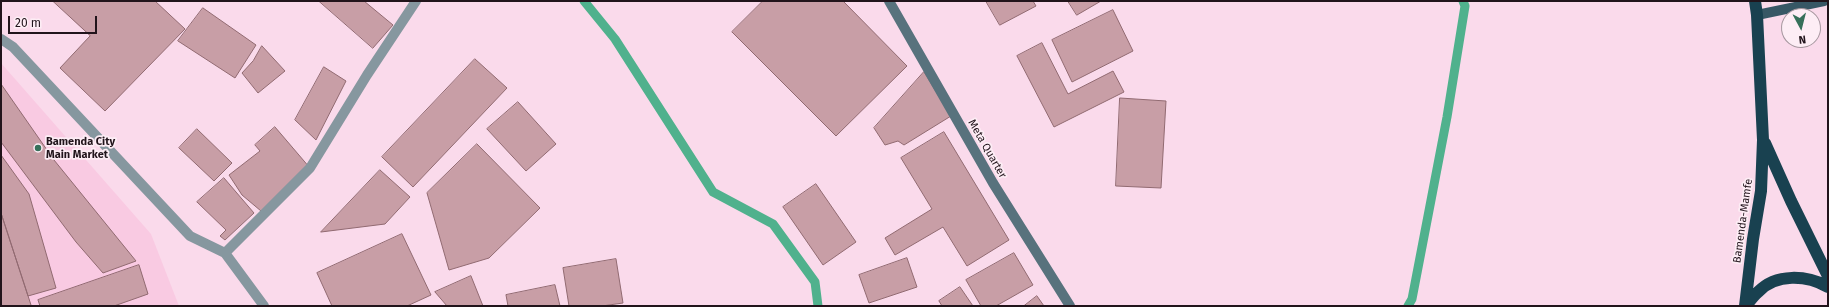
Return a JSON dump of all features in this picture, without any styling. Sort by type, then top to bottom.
[{"type":"highway","name":"Bamenda-Mamfe","points":[[1745,306],[1753,239],[1761,191],[1763,140],[1758,15],[1755,1]]},
{"type":"highway","name":"Bamenda-Mamfe","points":[[1763,140],[1828,276]]},
{"type":"highway","points":[[1745,306],[1759,290],[1777,280],[1797,277],[1818,281],[1828,287]]},
{"type":"main road","name":"Meta Quarter","points":[[889,1],[992,183],[1070,306]]},
{"type":"main road","points":[[1758,15],[1824,1]]},
{"type":"street","points":[[225,253],[310,168],[366,74],[416,1]]},
{"type":"street","points":[[1,39],[13,47],[190,236],[225,253],[264,306]]},
{"type":"shaded area","name":"Bamenda City Main Market","points":[[1,63],[151,234],[179,306],[1,306]]},
{"type":"building","points":[[53,1],[155,1],[185,29],[105,111],[60,68],[90,36]]},
{"type":"building","points":[[319,1],[364,1],[393,25],[373,48]]},
{"type":"building","points":[[763,1],[843,1],[907,66],[836,136],[732,32]]},
{"type":"building","points":[[986,1],[1033,1],[1036,6],[1000,25]]},
{"type":"building","points":[[1068,1],[1101,1],[1077,15]]},
{"type":"building","points":[[203,8],[256,45],[235,78],[178,41]]},
{"type":"building","points":[[1113,10],[1133,51],[1072,82],[1052,40]]},
{"type":"building","points":[[1042,43],[1068,94],[1113,71],[1124,92],[1054,127],[1017,56]]},
{"type":"building","points":[[262,46],[285,71],[258,93],[242,73],[253,61]]},
{"type":"building","points":[[475,59],[507,88],[413,187],[382,157]]},
{"type":"building","points":[[324,67],[346,81],[316,140],[295,120]]},
{"type":"building","points":[[924,72],[951,116],[904,145],[898,141],[885,145],[874,128]]},
{"type":"building","points":[[1,84],[54,160],[136,261],[103,273],[76,242],[1,142]]},
{"type":"building","points":[[1120,98],[1166,101],[1161,188],[1116,186]]},
{"type":"building","points":[[518,102],[556,144],[526,171],[487,129]]},
{"type":"building","points":[[275,127],[310,168],[261,211],[242,195],[229,175],[260,151],[255,145]]},
{"type":"building","points":[[197,129],[232,163],[214,181],[179,148]]},
{"type":"building","points":[[944,132],[1009,240],[967,266],[943,227],[895,255],[885,238],[932,209],[901,158]]},
{"type":"building","points":[[477,144],[540,208],[489,258],[449,270],[427,193]]},
{"type":"building","points":[[1,155],[29,194],[56,288],[28,296],[1,213]]},
{"type":"building","points":[[380,170],[410,197],[385,224],[321,232]]},
{"type":"building","points":[[224,178],[254,213],[225,240],[220,236],[226,230],[197,202]]},
{"type":"building","points":[[816,184],[856,242],[823,265],[783,207]]},
{"type":"building","points":[[1,213],[31,305],[29,306],[1,306]]},
{"type":"building","points":[[402,234],[431,295],[407,306],[332,306],[317,273]]},
{"type":"building","points":[[1014,253],[1033,285],[996,306],[981,306],[966,280]]},
{"type":"building","points":[[907,258],[917,287],[869,303],[859,275]]},
{"type":"building","points":[[616,259],[623,303],[602,306],[569,306],[563,268]]},
{"type":"building","points":[[139,265],[148,294],[114,306],[40,306],[38,300]]},
{"type":"building","points":[[471,276],[483,306],[447,306],[435,292]]},
{"type":"building","points":[[555,285],[560,306],[508,306],[506,295]]},
{"type":"building","points":[[960,287],[973,306],[942,306],[939,301]]},
{"type":"building","points":[[1037,296],[1044,306],[1024,306]]},
{"type":"waterway","points":[[584,1],[615,39],[713,192],[773,224],[815,282],[818,306]]},
{"type":"waterway","points":[[1408,306],[1412,299],[1447,117],[1465,6],[1463,1]]},
{"type":"place","name":"Bamenda City Main Market","points":[[38,148]]}]
